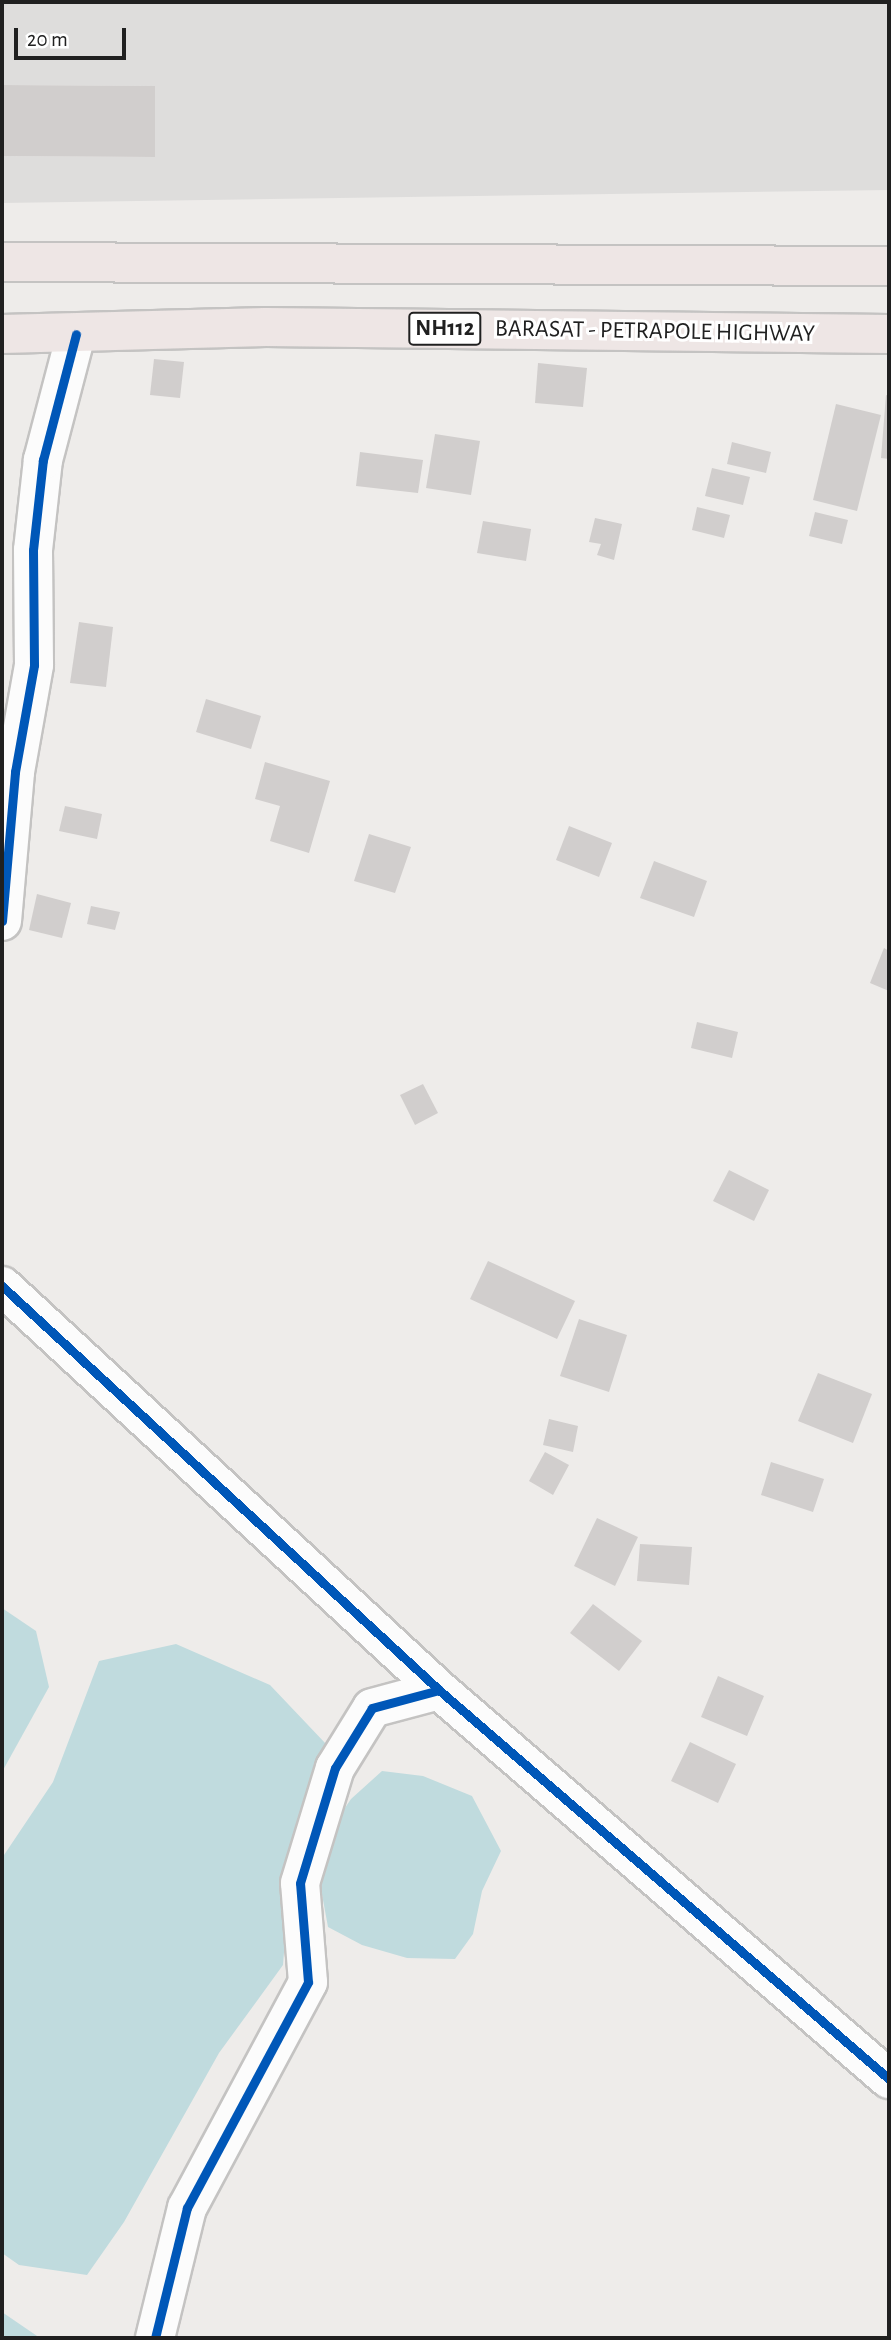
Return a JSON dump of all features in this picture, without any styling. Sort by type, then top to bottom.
[{"type":"highway","points":[[2,262],[889,266]]},
{"type":"highway","name":"BARASAT - PETRAPOLE HIGHWAY","points":[[2,334],[266,327],[889,334]]},
{"type":"street","points":[[2,921],[15,772],[34,665],[33,550],[43,460],[76,334]]},
{"type":"street","points":[[2,1286],[439,1690],[889,2079]]},
{"type":"street","points":[[155,2338],[187,2208],[308,1982],[300,1883],[335,1769],[372,1708],[439,1690]]},
{"type":"shaded area","points":[[2,2],[889,2],[889,190],[2,203],[2,156],[154,157],[154,86],[2,85]]},
{"type":"water","points":[[2,1608],[36,1631],[49,1687],[2,1772]]},
{"type":"water","points":[[176,1644],[270,1685],[326,1744],[293,1837],[283,1965],[219,2053],[124,2222],[87,2275],[19,2265],[2,2253],[2,1858],[53,1782],[99,1661]]},
{"type":"water","points":[[382,1771],[423,1776],[472,1796],[501,1851],[482,1891],[473,1934],[455,1959],[407,1958],[362,1945],[328,1927],[321,1889],[328,1833],[351,1799]]},
{"type":"water","points":[[2,2312],[40,2338],[2,2338]]},
{"type":"building","points":[[2,85],[155,86],[155,157],[2,156]]},
{"type":"building","points":[[154,359],[184,362],[180,398],[150,395]]},
{"type":"building","points":[[538,363],[587,368],[583,407],[535,403]]},
{"type":"building","points":[[886,395],[889,396],[889,459],[881,458]]},
{"type":"building","points":[[836,404],[881,415],[857,511],[813,500]]},
{"type":"building","points":[[435,434],[480,441],[471,495],[426,488]]},
{"type":"building","points":[[732,442],[771,452],[766,473],[727,464]]},
{"type":"building","points":[[360,452],[423,460],[418,493],[356,486]]},
{"type":"building","points":[[712,468],[750,477],[743,505],[705,496]]},
{"type":"building","points":[[697,507],[730,515],[724,538],[692,530]]},
{"type":"building","points":[[815,512],[848,520],[842,544],[809,536]]},
{"type":"building","points":[[595,518],[622,524],[614,560],[597,555],[601,544],[589,542]]},
{"type":"building","points":[[483,521],[531,529],[526,561],[477,553]]},
{"type":"building","points":[[79,622],[113,627],[106,687],[70,683]]},
{"type":"building","points":[[206,699],[261,716],[251,749],[196,732]]},
{"type":"building","points":[[265,762],[330,781],[309,853],[270,841],[280,806],[255,799]]},
{"type":"building","points":[[65,806],[102,814],[97,839],[59,831]]},
{"type":"building","points":[[569,826],[612,843],[599,877],[556,860]]},
{"type":"building","points":[[369,834],[411,847],[395,893],[354,881]]},
{"type":"building","points":[[654,861],[707,881],[694,917],[640,898]]},
{"type":"building","points":[[37,894],[71,903],[62,938],[29,930]]},
{"type":"building","points":[[91,906],[120,912],[115,930],[87,924]]},
{"type":"building","points":[[884,948],[889,951],[889,991],[870,983]]},
{"type":"building","points":[[697,1022],[738,1032],[732,1058],[691,1048]]},
{"type":"building","points":[[423,1084],[438,1113],[415,1125],[400,1095]]},
{"type":"building","points":[[729,1170],[769,1190],[754,1221],[713,1201]]},
{"type":"building","points":[[488,1261],[575,1301],[557,1339],[470,1299]]},
{"type":"building","points":[[579,1319],[627,1335],[609,1392],[560,1376]]},
{"type":"building","points":[[818,1373],[872,1394],[853,1443],[798,1421]]},
{"type":"building","points":[[549,1419],[578,1426],[573,1452],[543,1445]]},
{"type":"building","points":[[545,1452],[569,1465],[553,1495],[529,1481]]},
{"type":"building","points":[[771,1462],[824,1479],[813,1512],[761,1495]]},
{"type":"building","points":[[597,1518],[638,1537],[615,1586],[574,1566]]},
{"type":"building","points":[[640,1544],[692,1547],[689,1585],[637,1581]]},
{"type":"building","points":[[593,1604],[642,1641],[619,1671],[570,1633]]},
{"type":"building","points":[[718,1676],[764,1696],[747,1736],[701,1717]]},
{"type":"building","points":[[690,1742],[736,1764],[718,1803],[671,1781]]},
{"type":"cycle path","points":[[2,921],[15,772],[34,665],[33,550],[43,460],[76,334]]},
{"type":"cycle path","points":[[2,1286],[439,1690],[889,2079]]},
{"type":"cycle path","points":[[155,2338],[187,2208],[308,1982],[300,1883],[335,1768],[372,1708],[439,1690]]}]
